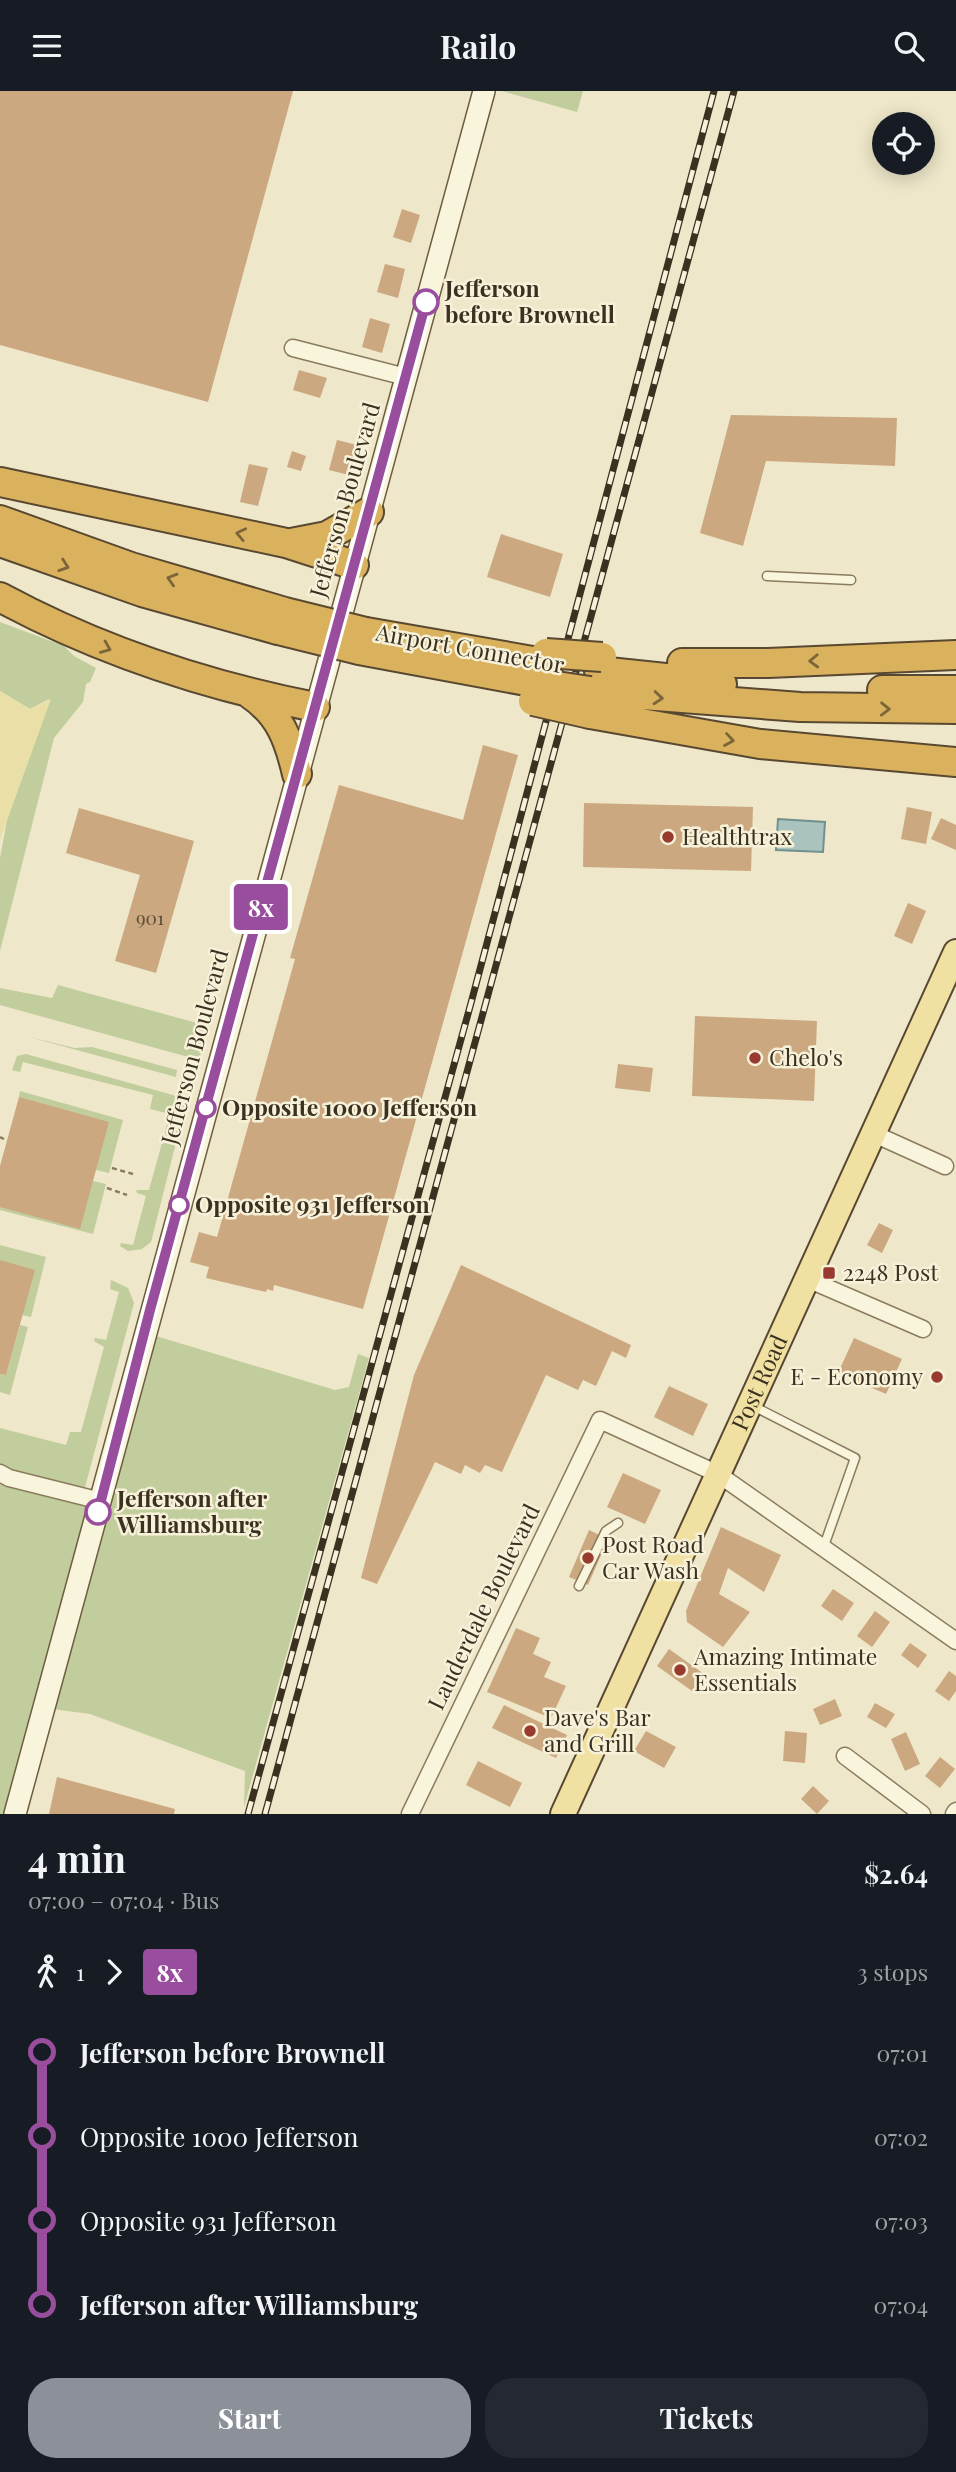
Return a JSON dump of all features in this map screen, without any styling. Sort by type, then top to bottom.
[{"type":"highway","points":[[0,482],[286,543],[354,565]]},
{"type":"highway","points":[[286,543],[327,536],[369,512]]},
{"type":"highway","name":"Airport Connector","points":[[0,520],[281,621]]},
{"type":"highway","name":"Airport Connector","points":[[0,542],[142,592],[281,621],[366,645],[456,649],[540,675],[800,707],[956,709]]},
{"type":"highway","points":[[0,597],[115,652],[247,693],[315,707]]},
{"type":"highway","points":[[366,645],[459,683],[540,675],[595,683],[770,745],[956,762]]},
{"type":"highway","points":[[595,683],[713,664],[956,655]]},
{"type":"highway","name":"Airport Connector","points":[[595,683],[956,690]]},
{"type":"highway","points":[[247,693],[265,706],[282,726],[297,774]]},
{"type":"main road","name":"Jefferson Boulevard","points":[[15,1814],[484,91]]},
{"type":"main road","name":"Post Road","points":[[563,1814],[719,1474],[805,1278],[956,952]]},
{"type":"street","points":[[293,348],[406,377]]},
{"type":"street","points":[[872,1133],[944,1166]]},
{"type":"street","points":[[805,1278],[923,1329]]},
{"type":"street","name":"Lauderdale Boulevard","points":[[410,1814],[600,1420],[719,1474]]},
{"type":"street","points":[[0,1473],[9,1478],[101,1501]]},
{"type":"street","points":[[719,1474],[956,1640]]},
{"type":"street","points":[[845,1756],[922,1814]]},
{"type":"lane","points":[[767,576],[851,580]]},
{"type":"lane","points":[[750,1405],[855,1458],[824,1546]]},
{"type":"lane","points":[[579,1586],[606,1531],[618,1523]]},
{"type":"path","points":[[112,1168],[133,1174]]},
{"type":"path","points":[[107,1188],[127,1195]]},
{"type":"green space","points":[[502,91],[583,91],[577,112]]},
{"type":"green space","points":[[0,622],[64,646],[74,656],[96,668],[90,682],[86,684],[83,702],[54,738],[0,951],[0,858],[7,820],[49,699],[30,709],[0,691]]},
{"type":"green space","points":[[58,985],[208,1026],[199,1060],[0,1005],[0,988],[52,998]]},
{"type":"green space","points":[[29,1037],[75,1048],[92,1047],[177,1070],[176,1077]]},
{"type":"green space","points":[[26,1054],[187,1099],[151,1242],[142,1249],[128,1251],[120,1246],[121,1243],[133,1245],[146,1196],[136,1190],[149,1190],[170,1114],[150,1109],[153,1095],[23,1062],[20,1072],[12,1070],[17,1056]]},
{"type":"green space","points":[[20,1091],[123,1120],[109,1173],[96,1170],[19,1097]]},
{"type":"green space","points":[[93,1181],[106,1184],[93,1234],[0,1210],[0,1207]]},
{"type":"green space","points":[[0,1245],[46,1257],[31,1317],[22,1315],[0,1260]]},
{"type":"green space","points":[[111,1280],[128,1288],[134,1303],[83,1495],[100,1502],[146,1333],[335,1390],[349,1387],[358,1354],[369,1358],[244,1807],[245,1771],[90,1714],[45,1708],[12,1814],[0,1814],[0,1428],[66,1445],[70,1432],[81,1432],[104,1347],[94,1341],[95,1338],[106,1340],[119,1292],[110,1289]]},
{"type":"green space","points":[[20,1325],[28,1327],[10,1395],[0,1392],[0,1374],[6,1375]]},
{"type":"sand","points":[[0,691],[30,709],[51,699],[0,840]]},
{"type":"water","points":[[778,819],[825,822],[823,852],[776,850]]},
{"type":"building","points":[[0,91],[293,91],[208,402],[0,345]]},
{"type":"building","points":[[402,209],[420,215],[411,243],[393,237]]},
{"type":"building","points":[[385,264],[405,269],[398,298],[377,292]]},
{"type":"building","points":[[370,318],[390,324],[382,353],[362,347]]},
{"type":"building","points":[[299,370],[327,378],[320,398],[293,390]]},
{"type":"building","points":[[731,415],[897,418],[895,466],[766,461],[743,546],[700,533]]},
{"type":"building","points":[[337,440],[357,445],[349,475],[329,470]]},
{"type":"building","points":[[292,451],[306,456],[301,471],[287,467]]},
{"type":"building","points":[[249,464],[268,468],[258,506],[240,502]]},
{"type":"building","points":[[501,534],[563,554],[550,597],[487,577]]},
{"type":"building","points":[[483,745],[518,755],[363,1309],[274,1285],[273,1291],[267,1289],[266,1292],[206,1278],[209,1267],[190,1262],[199,1232],[217,1237],[295,959],[290,958],[339,785],[463,820]]},
{"type":"building","name":"Healthtrax","points":[[584,803],[753,807],[751,871],[583,867]]},
{"type":"building","points":[[907,807],[932,812],[926,844],[901,839]]},
{"type":"building","points":[[79,808],[194,841],[156,973],[115,961],[140,875],[66,853]]},
{"type":"building","points":[[941,818],[956,825],[956,850],[931,839]]},
{"type":"building","points":[[908,903],[926,911],[912,944],[894,936]]},
{"type":"building","name":"Chelo's","points":[[695,1016],[817,1021],[814,1101],[692,1096]]},
{"type":"building","points":[[618,1064],[653,1068],[650,1092],[615,1088]]},
{"type":"building","points":[[19,1097],[109,1122],[80,1229],[0,1207],[0,1166]]},
{"type":"building","points":[[879,1223],[893,1230],[882,1253],[867,1245]]},
{"type":"building","points":[[0,1260],[35,1270],[6,1375],[0,1374]]},
{"type":"building","points":[[461,1265],[631,1345],[626,1358],[612,1351],[596,1386],[583,1380],[578,1390],[546,1375],[502,1472],[485,1465],[480,1473],[465,1465],[461,1474],[435,1462],[377,1584],[361,1578],[414,1375]]},
{"type":"building","points":[[854,1338],[902,1359],[886,1394],[838,1373]]},
{"type":"building","points":[[669,1386],[708,1404],[693,1436],[654,1417]]},
{"type":"building","points":[[623,1473],[661,1490],[645,1524],[607,1507]]},
{"type":"building","points":[[721,1527],[781,1555],[764,1592],[728,1568],[719,1594],[750,1612],[723,1647],[687,1622],[686,1611]]},
{"type":"building","name":"Post Road Car Wash","points":[[589,1530],[608,1539],[588,1585],[569,1577]]},
{"type":"building","points":[[833,1589],[854,1603],[842,1621],[821,1606]]},
{"type":"building","points":[[875,1611],[890,1622],[872,1647],[857,1636]]},
{"type":"building","points":[[516,1628],[540,1638],[533,1654],[551,1662],[544,1677],[566,1686],[551,1718],[487,1692]]},
{"type":"building","points":[[910,1643],[927,1655],[918,1668],[901,1655]]},
{"type":"building","name":"Amazing Intimate Essentials","points":[[669,1649],[704,1674],[692,1691],[657,1666]]},
{"type":"building","points":[[949,1671],[956,1676],[956,1691],[949,1701],[935,1691]]},
{"type":"building","points":[[835,1699],[842,1716],[820,1725],[813,1709]]},
{"type":"building","points":[[875,1703],[895,1714],[886,1728],[867,1717]]},
{"type":"building","name":"Dave's Bar and Grill","points":[[504,1705],[567,1735],[556,1758],[492,1728]]},
{"type":"building","points":[[646,1731],[676,1747],[664,1768],[634,1751]]},
{"type":"building","points":[[785,1731],[807,1733],[805,1763],[783,1761]]},
{"type":"building","points":[[906,1732],[920,1764],[905,1771],[891,1739]]},
{"type":"building","points":[[940,1757],[955,1769],[940,1788],[925,1776]]},
{"type":"building","points":[[478,1761],[522,1783],[510,1807],[466,1785]]},
{"type":"building","points":[[57,1777],[175,1809],[174,1814],[49,1814]]},
{"type":"building","points":[[813,1786],[829,1801],[817,1814],[801,1799]]},
{"type":"railway","points":[[248,1814],[471,1003],[714,91]]},
{"type":"railway","points":[[265,1814],[734,91]]},
{"type":"bus line","name":"8x","points":[[98,1512],[150,1310],[426,302]]},
{"type":"place","name":"Jefferson before Brownell","points":[[426,302]]},
{"type":"place","name":"Healthtrax","points":[[668,837]]},
{"type":"place","name":"Chelo's","points":[[755,1058]]},
{"type":"place","name":"Opposite 1000 Jefferson","points":[[206,1108]]},
{"type":"place","name":"Opposite 931 Jefferson","points":[[179,1205]]},
{"type":"place","name":"2248 Post","points":[[829,1273]]},
{"type":"place","name":"E - Economy","points":[[937,1377]]},
{"type":"place","name":"Jefferson after Williamsburg","points":[[98,1512]]},
{"type":"place","name":"Post Road Car Wash","points":[[588,1558]]},
{"type":"place","name":"Amazing Intimate Essentials","points":[[680,1670]]},
{"type":"place","name":"Dave's Bar and Grill","points":[[530,1731]]}]
